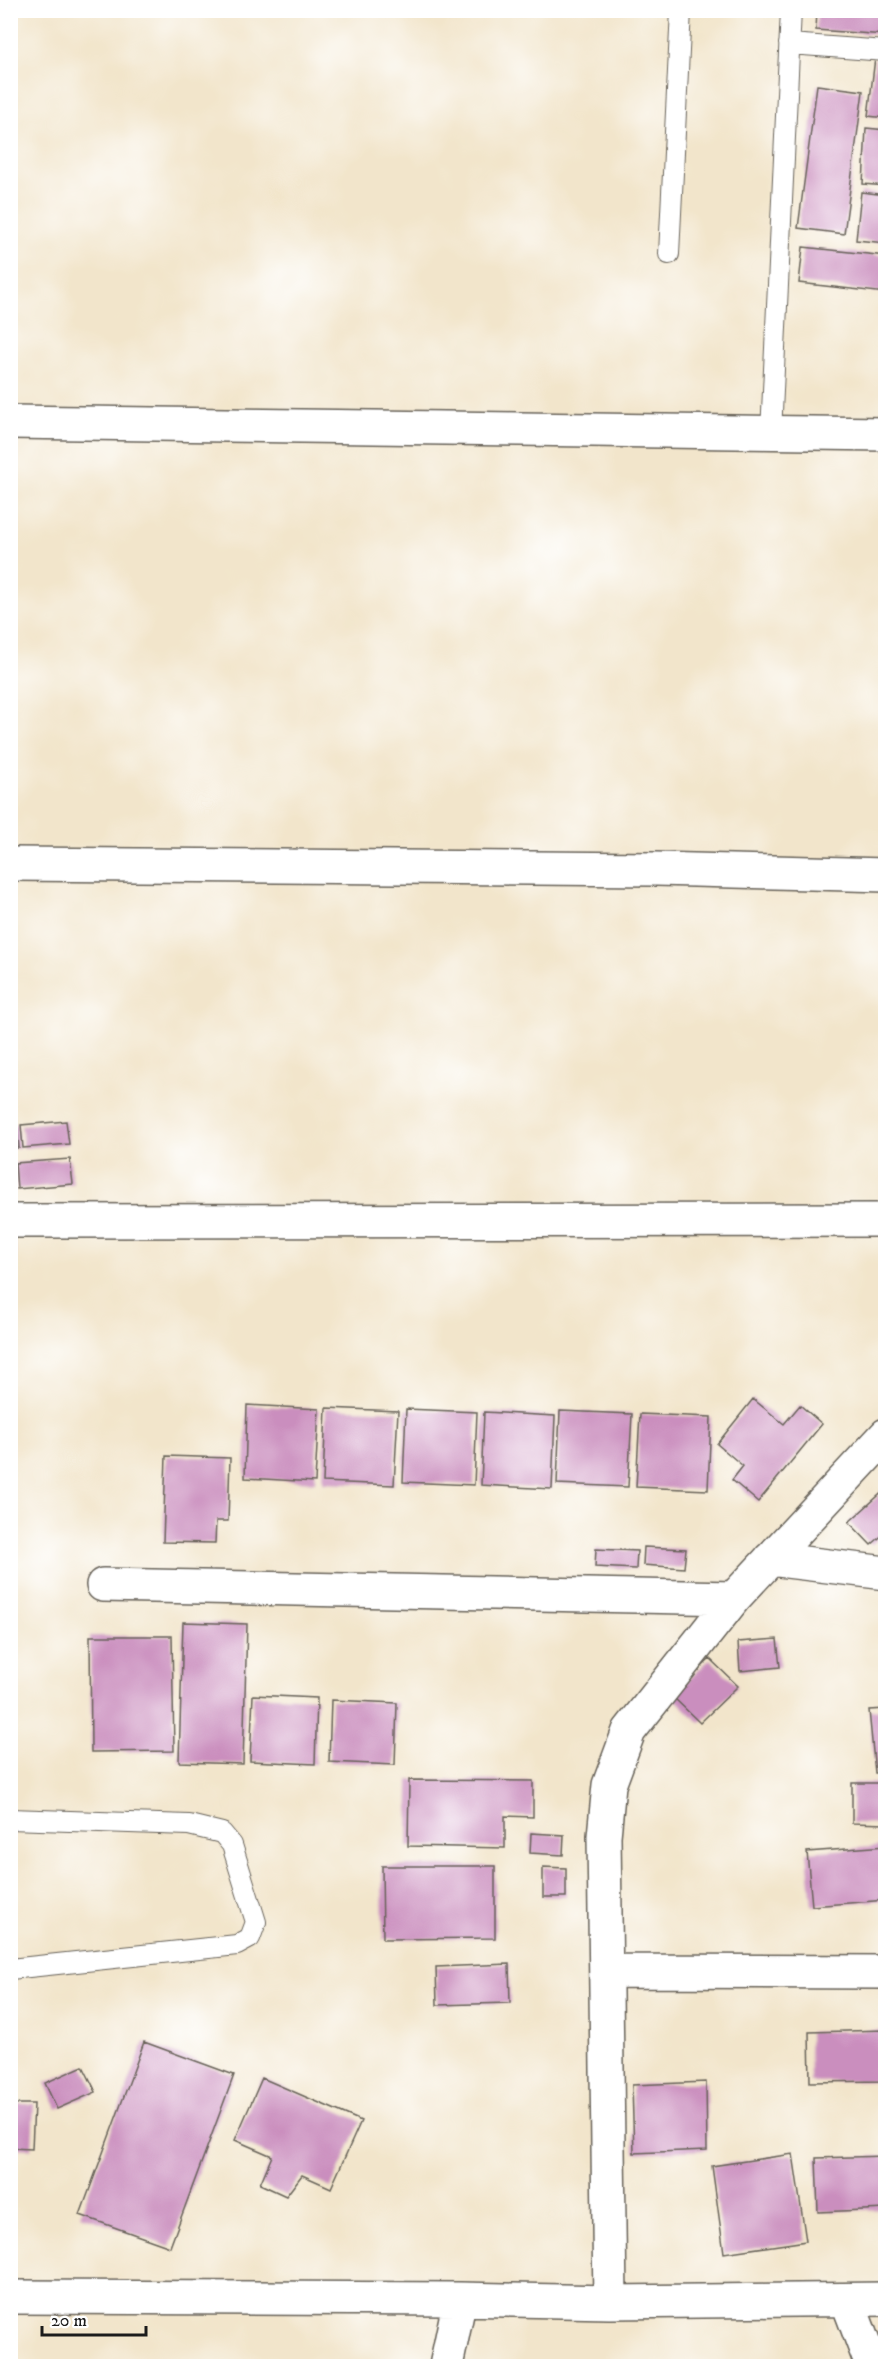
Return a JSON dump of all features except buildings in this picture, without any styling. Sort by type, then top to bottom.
[{"type":"street","points":[[10,422],[885,434]]},
{"type":"street","points":[[10,864],[656,869],[885,875]]},
{"type":"street","points":[[10,1221],[885,1220]]},
{"type":"street","points":[[610,2302],[604,1836],[609,1785],[629,1731],[735,1598],[885,1435]]},
{"type":"street","points":[[770,1559],[885,1574]]},
{"type":"street","points":[[103,1585],[735,1598]]},
{"type":"street","points":[[606,1971],[885,1972]]},
{"type":"street","points":[[10,2296],[610,2302],[885,2299]]},
{"type":"street","points":[[446,2367],[460,2299]]},
{"type":"street","points":[[847,2300],[872,2367]]},
{"type":"lane","points":[[669,254],[681,10]]},
{"type":"lane","points":[[771,433],[791,10]]},
{"type":"lane","points":[[789,44],[885,51]]},
{"type":"lane","points":[[10,1819],[189,1825],[222,1833],[232,1845],[256,1922],[250,1938],[237,1946],[10,1969]]}]
